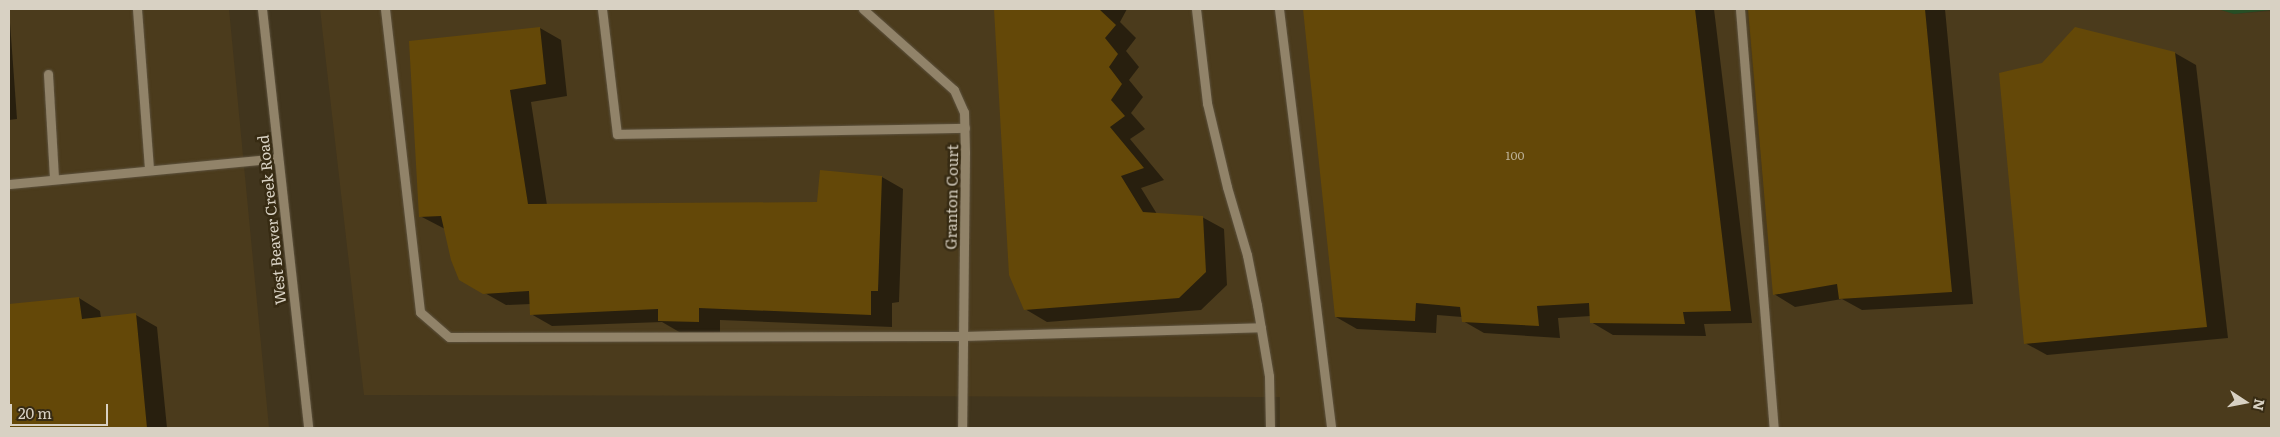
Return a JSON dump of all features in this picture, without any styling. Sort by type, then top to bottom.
[{"type":"street","points":[[137,9],[149,170]]},
{"type":"street","name":"West Beaver Creek Road","points":[[262,9],[308,428]]},
{"type":"street","points":[[385,9],[420,312],[449,337],[963,336],[1261,327]]},
{"type":"street","points":[[602,9],[618,134],[965,128]]},
{"type":"street","name":"Granton Court","points":[[863,9],[954,90],[964,112],[962,428]]},
{"type":"street","points":[[1196,9],[1207,103],[1227,187],[1246,255],[1261,327],[1269,376],[1270,428]]},
{"type":"street","points":[[1279,9],[1331,428]]},
{"type":"street","points":[[1740,9],[1774,428]]},
{"type":"street","points":[[48,74],[54,179]]},
{"type":"street","points":[[9,184],[278,158]]},
{"type":"shaded area","points":[[9,9],[229,9],[269,428],[9,428]]},
{"type":"shaded area","points":[[320,9],[2218,9],[2234,14],[2271,11],[2271,428],[1280,428],[1280,397],[364,395]]},
{"type":"green space","points":[[2218,9],[2271,9],[2271,10],[2234,14]]},
{"type":"building","points":[[994,9],[1099,9],[1116,25],[1105,38],[1118,54],[1109,67],[1122,84],[1111,100],[1125,116],[1110,127],[1144,168],[1121,176],[1143,212],[1203,216],[1206,272],[1179,298],[1024,310],[1009,275]]},
{"type":"building","points":[[1303,9],[1695,9],[1731,311],[1683,312],[1685,324],[1590,323],[1589,303],[1537,306],[1539,326],[1462,322],[1460,307],[1416,303],[1415,321],[1335,317]]},
{"type":"building","points":[[1748,9],[1925,9],[1952,292],[1839,299],[1837,284],[1773,295]]},
{"type":"building","points":[[540,27],[546,84],[510,90],[528,204],[817,202],[820,170],[882,176],[878,291],[871,291],[871,315],[699,308],[699,322],[658,321],[658,309],[530,315],[529,291],[483,294],[459,280],[451,260],[441,216],[419,217],[409,41]]},
{"type":"building","points":[[2075,27],[2175,52],[2207,327],[2024,344],[1999,73],[2042,63]]},
{"type":"building","points":[[79,297],[82,319],[136,313],[147,428],[9,428],[9,304]]}]
